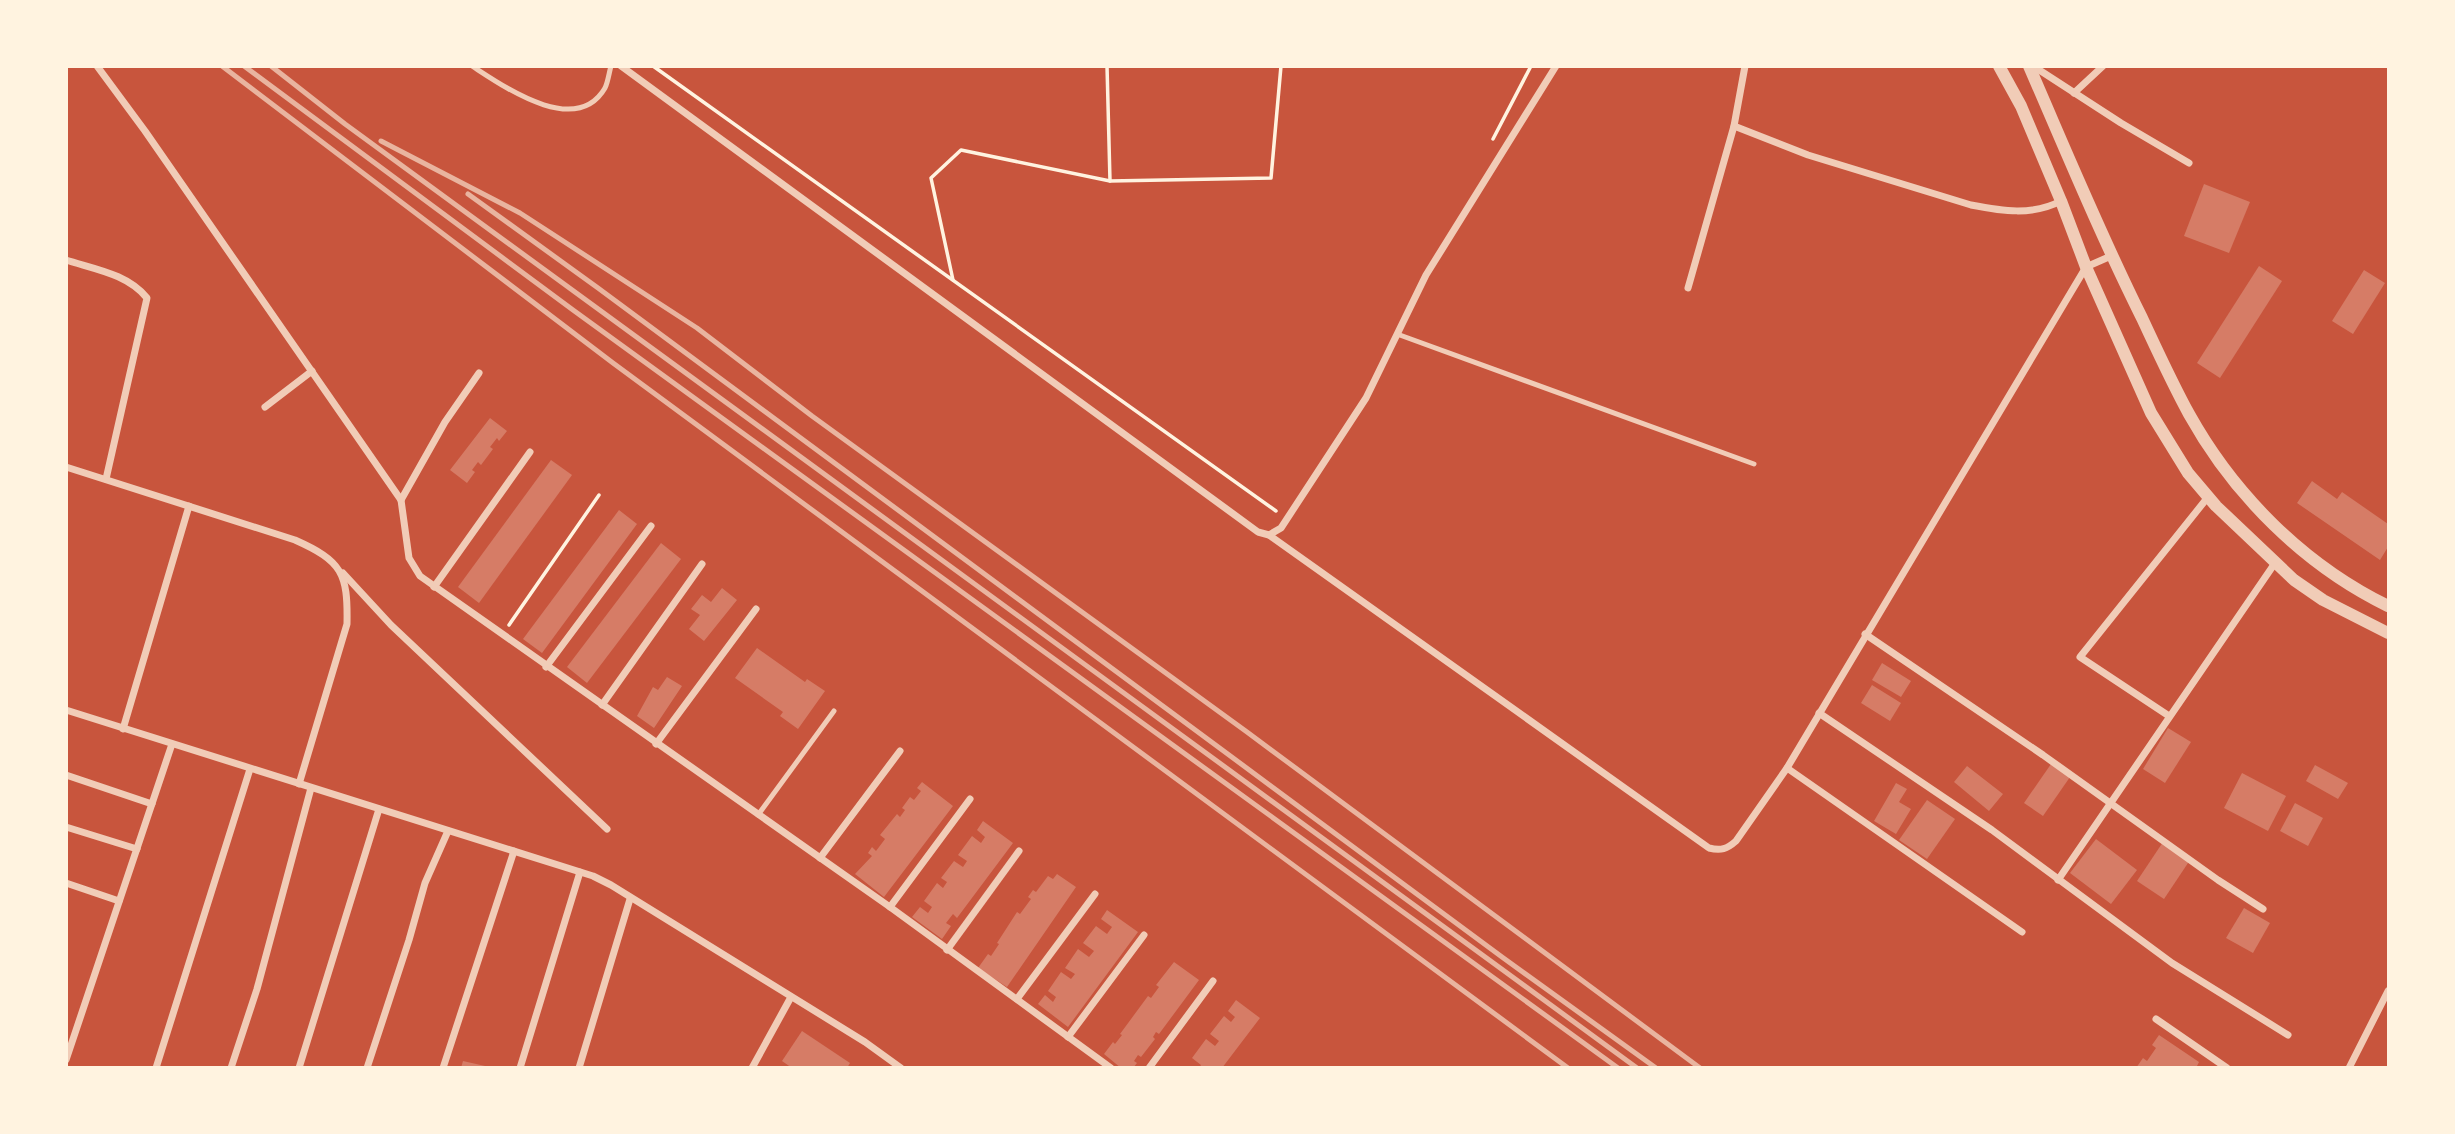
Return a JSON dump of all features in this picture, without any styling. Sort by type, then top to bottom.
[{"type":"street","points":[[97,66],[401,500],[414,569],[434,587],[502,636],[890,907],[1111,1068]]},
{"type":"street","points":[[621,66],[1258,531],[1269,534],[1709,848],[1718,850],[1728,848],[1736,841],[1787,768],[2086,267],[2111,256]]},
{"type":"street","points":[[1269,534],[1281,528],[1366,398],[1426,275],[1556,66]]},
{"type":"street","points":[[1688,288],[1734,126],[1745,66]]},
{"type":"street","points":[[1999,66],[2021,106],[2086,267],[2151,413],[2174,453],[2208,497],[2294,580],[2323,600],[2389,633]]},
{"type":"street","points":[[2031,66],[2189,163]]},
{"type":"street","points":[[2031,66],[2111,256],[2189,414],[2235,481],[2260,512],[2290,541],[2325,569],[2389,606]]},
{"type":"street","points":[[2074,93],[2103,66]]},
{"type":"street","points":[[1734,126],[1808,155],[1971,205],[1997,210],[2028,211],[2047,209],[2061,201]]},
{"type":"street","points":[[66,260],[126,280],[138,286],[147,298],[106,479]]},
{"type":"street","points":[[265,407],[312,371]]},
{"type":"street","points":[[401,500],[446,422],[479,373]]},
{"type":"street","points":[[434,587],[530,452]]},
{"type":"street","points":[[66,467],[322,552],[391,625],[607,829]]},
{"type":"street","points":[[2169,716],[2080,657],[2208,497]]},
{"type":"street","points":[[123,729],[190,506]]},
{"type":"street","points":[[546,667],[650,526]]},
{"type":"street","points":[[2058,880],[2275,563]]},
{"type":"street","points":[[601,705],[702,564]]},
{"type":"street","points":[[299,784],[347,624],[348,597],[342,573]]},
{"type":"street","points":[[656,744],[756,609]]},
{"type":"street","points":[[1865,634],[2263,909]]},
{"type":"street","points":[[66,710],[580,872],[611,885],[865,1042],[901,1068]]},
{"type":"street","points":[[1819,713],[1992,830],[2178,968],[2288,1035]]},
{"type":"street","points":[[66,1060],[172,744]]},
{"type":"street","points":[[820,858],[900,751]]},
{"type":"street","points":[[1787,768],[2022,932]]},
{"type":"street","points":[[156,1068],[250,769]]},
{"type":"street","points":[[66,775],[152,804]]},
{"type":"street","points":[[231,1068],[257,989],[311,788]]},
{"type":"street","points":[[890,907],[970,799]]},
{"type":"street","points":[[299,1068],[380,809]]},
{"type":"street","points":[[66,827],[137,849]]},
{"type":"street","points":[[367,1068],[410,940],[425,883],[448,831]]},
{"type":"street","points":[[443,1068],[514,851]]},
{"type":"street","points":[[947,950],[1019,851]]},
{"type":"street","points":[[520,1068],[580,872]]},
{"type":"street","points":[[66,893],[68,884],[119,901]]},
{"type":"street","points":[[1017,999],[1095,894]]},
{"type":"street","points":[[579,1068],[630,899]]},
{"type":"street","points":[[1069,1037],[1144,934]]},
{"type":"street","points":[[1149,1068],[1213,981]]},
{"type":"street","points":[[2349,1068],[2389,991]]},
{"type":"street","points":[[752,1068],[791,997]]},
{"type":"street","points":[[2156,1019],[2227,1068]]},
{"type":"street","points":[[66,1027],[76,1030]]},
{"type":"lane","points":[[472,66],[522,98],[565,109],[583,106],[596,99],[605,87],[611,66]]},
{"type":"lane","points":[[1397,334],[1754,464]]},
{"type":"lane","points":[[758,815],[834,711]]},
{"type":"path","points":[[653,66],[1281,515]]},
{"type":"path","points":[[1107,66],[1110,181]]},
{"type":"path","points":[[953,282],[931,178],[961,150],[1110,181],[1271,178],[1281,66]]},
{"type":"path","points":[[1493,139],[1531,66]]},
{"type":"path","points":[[502,636],[599,495]]},
{"type":"building","points":[[2204,184],[2250,202],[2229,253],[2184,236]]},
{"type":"building","points":[[2259,266],[2282,281],[2220,378],[2197,363]]},
{"type":"building","points":[[2364,270],[2385,283],[2353,334],[2332,321]]},
{"type":"building","points":[[490,418],[507,431],[490,447],[493,449],[481,465],[478,462],[467,483],[450,470]]},
{"type":"building","points":[[551,460],[572,475],[479,603],[458,587]]},
{"type":"building","points":[[2312,481],[2337,499],[2342,492],[2388,524],[2388,547],[2380,560],[2297,503]]},
{"type":"building","points":[[619,510],[637,524],[542,653],[523,639]]},
{"type":"building","points":[[661,543],[681,559],[587,683],[567,667]]},
{"type":"building","points":[[722,588],[737,600],[704,641],[689,629],[700,615],[691,609],[702,595],[711,602]]},
{"type":"building","points":[[757,648],[805,682],[807,679],[825,691],[798,729],[780,716],[783,712],[735,678]]},
{"type":"building","points":[[1882,663],[1911,681],[1901,697],[1872,680]]},
{"type":"building","points":[[667,677],[682,686],[654,728],[637,716],[653,687],[658,690]]},
{"type":"building","points":[[1872,685],[1901,703],[1890,721],[1861,703]]},
{"type":"building","points":[[2168,728],[2191,742],[2165,783],[2143,769]]},
{"type":"building","points":[[2051,764],[2070,777],[2043,816],[2024,803]]},
{"type":"building","points":[[2315,765],[2348,783],[2338,799],[2306,781]]},
{"type":"building","points":[[1967,766],[2003,794],[1989,811],[1954,782]]},
{"type":"building","points":[[2242,773],[2286,796],[2268,831],[2224,808]]},
{"type":"building","points":[[922,782],[953,806],[884,897],[855,874],[872,856],[868,853],[872,847],[876,851],[885,839],[880,835],[897,814],[900,817],[905,810],[902,808],[910,797],[914,800],[921,791],[917,788]]},
{"type":"building","points":[[1896,783],[1907,789],[1899,802],[1911,809],[1896,834],[1874,821]]},
{"type":"building","points":[[1927,800],[1955,819],[1927,859],[1899,840]]},
{"type":"building","points":[[2295,803],[2323,818],[2308,846],[2280,831]]},
{"type":"building","points":[[983,821],[1013,843],[957,918],[953,914],[946,923],[951,926],[942,939],[912,917],[920,907],[928,913],[932,907],[924,901],[937,883],[943,888],[947,882],[941,878],[954,861],[963,867],[967,861],[958,855],[972,836],[981,843],[985,837],[977,830]]},
{"type":"building","points":[[2096,839],[2137,870],[2111,904],[2070,873]]},
{"type":"building","points":[[2163,842],[2190,860],[2164,899],[2137,881]]},
{"type":"building","points":[[1057,874],[1076,887],[1007,987],[978,968],[988,954],[991,956],[1017,912],[1020,914],[1031,899],[1028,897],[1033,890],[1036,892],[1048,876],[1053,879]]},
{"type":"building","points":[[2244,908],[2270,923],[2253,953],[2226,938]]},
{"type":"building","points":[[1107,910],[1138,932],[1068,1027],[1038,1004],[1045,995],[1053,1002],[1056,997],[1048,991],[1061,972],[1071,979],[1075,974],[1065,968],[1078,949],[1089,957],[1094,951],[1083,943],[1096,926],[1107,934],[1112,927],[1101,919]]},
{"type":"building","points":[[1174,962],[1199,980],[1159,1034],[1156,1032],[1153,1037],[1155,1039],[1141,1057],[1138,1055],[1133,1068],[1121,1068],[1104,1054],[1122,1035],[1120,1034],[1148,996],[1151,998],[1159,987],[1156,985]]},
{"type":"building","points":[[1236,1000],[1260,1018],[1222,1068],[1199,1068],[1201,1065],[1192,1058],[1206,1039],[1215,1046],[1219,1041],[1210,1034],[1224,1016],[1231,1022],[1235,1017],[1228,1011]]},
{"type":"building","points":[[802,1031],[850,1063],[847,1068],[792,1068],[782,1061]]},
{"type":"building","points":[[2159,1035],[2199,1062],[2196,1068],[2136,1068],[2143,1058],[2147,1061],[2156,1048],[2152,1045]]},
{"type":"building","points":[[463,1061],[485,1066],[485,1068],[461,1068]]},
{"type":"railway","points":[[222,66],[613,363],[1568,1068]]},
{"type":"railway","points":[[244,66],[573,310],[1618,1068]]},
{"type":"railway","points":[[271,66],[345,124],[1637,1068]]},
{"type":"railway","points":[[381,141],[520,213],[697,328],[812,416],[1247,732],[1700,1068]]},
{"type":"railway","points":[[468,194],[1656,1068]]}]
